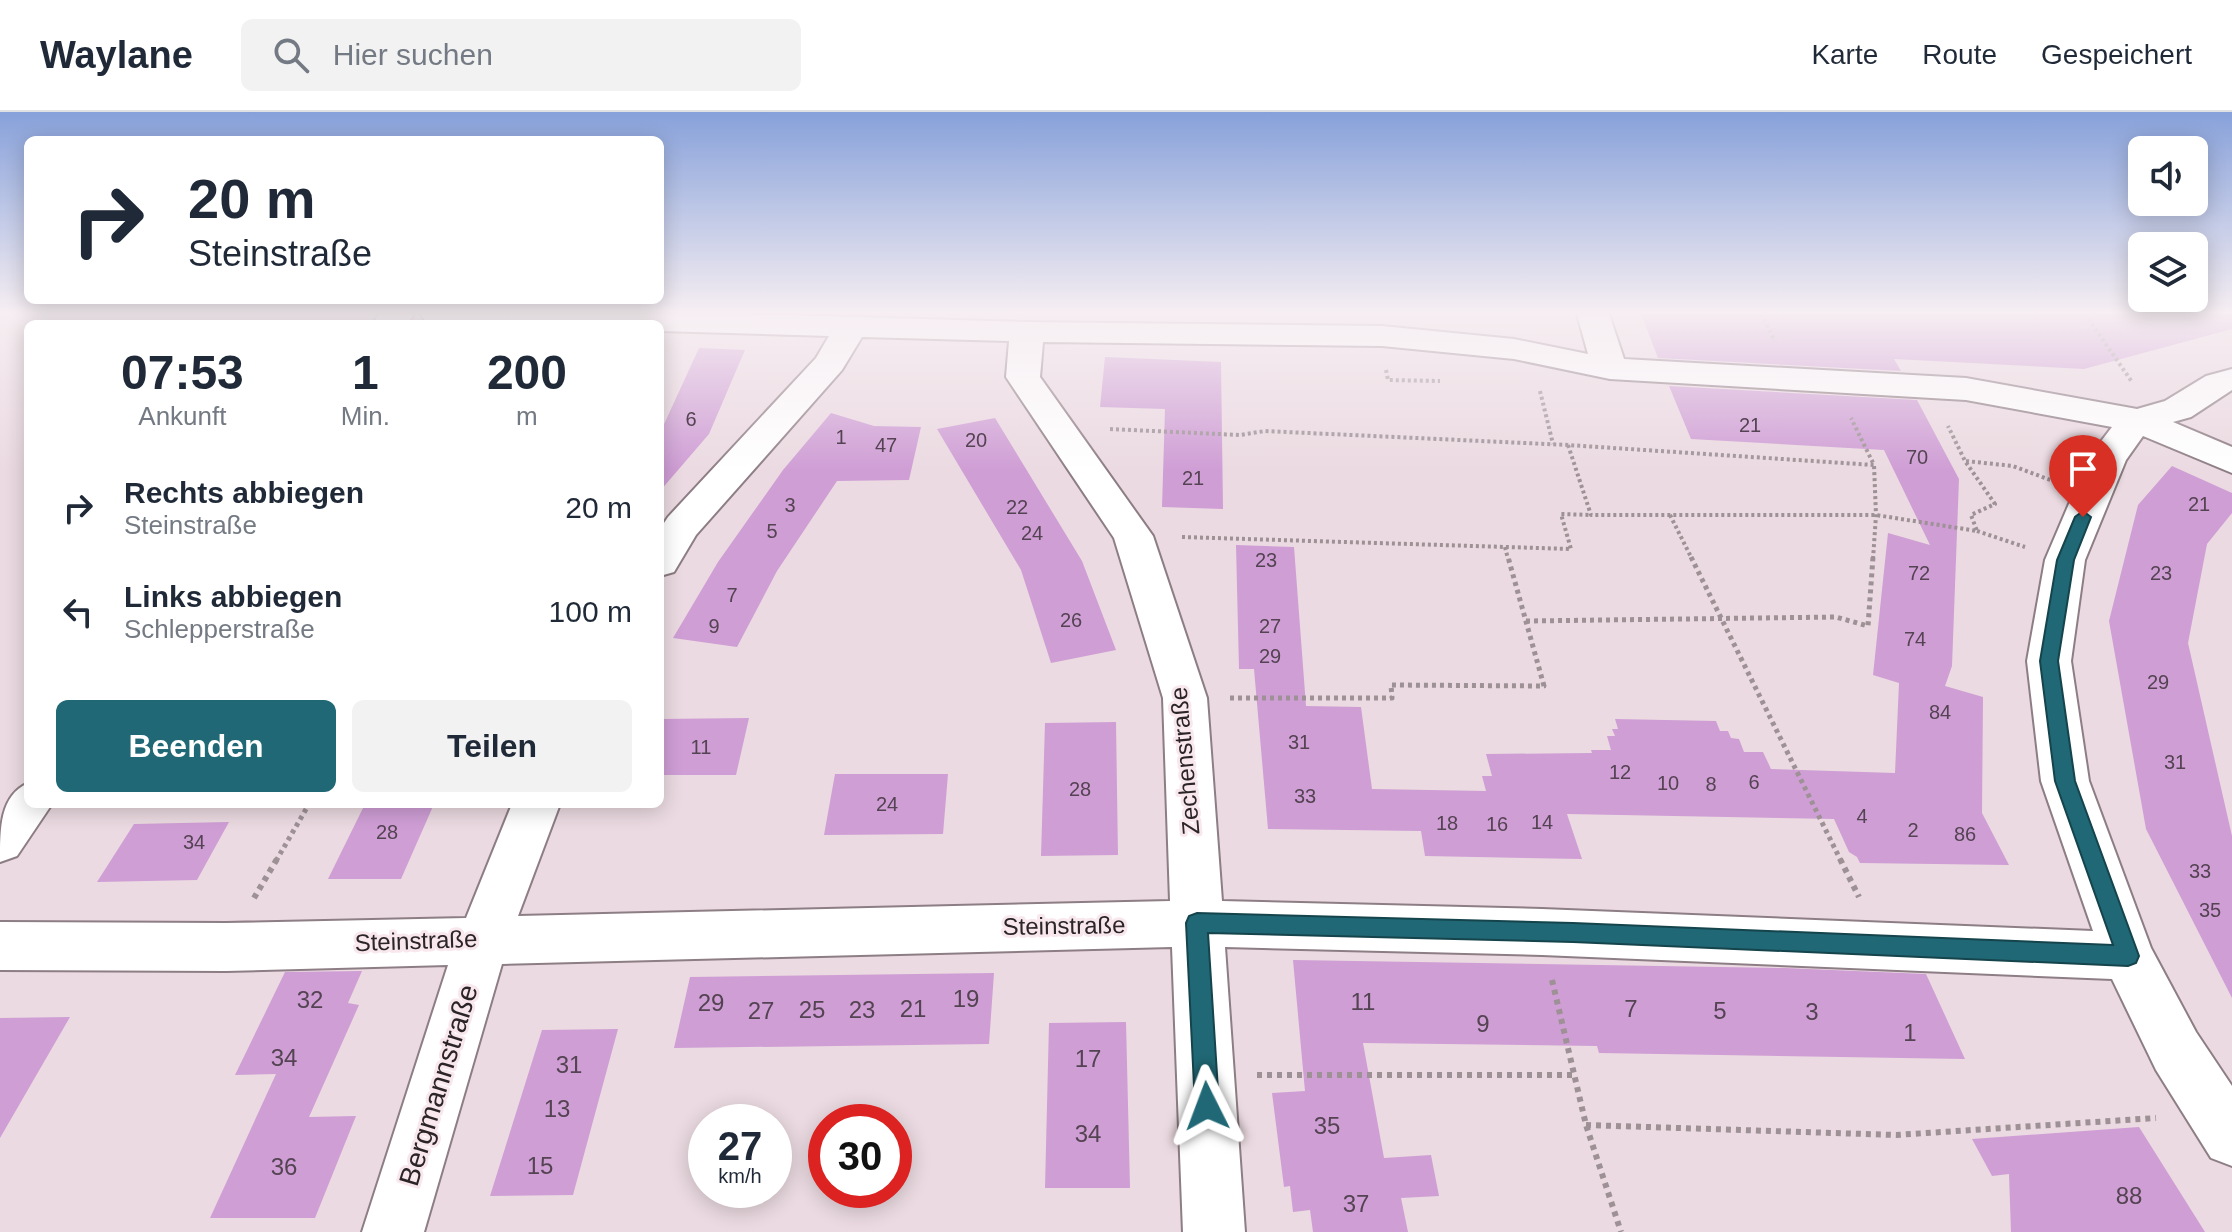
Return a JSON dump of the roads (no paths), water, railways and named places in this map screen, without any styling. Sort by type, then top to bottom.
[{"type":"street","points":[[664,555],[682,526],[827,366]]},
{"type":"street","name":"Zechenstraße","points":[[1024,366],[1023,377],[1133,536],[1185,698],[1214,1232]]},
{"type":"street","points":[[1597,366],[1966,389],[2137,420],[2232,461]]},
{"type":"street","points":[[2225,1126],[2176,1051],[2128,956],[2065,781],[2049,661],[2065,560],[2108,457],[2137,420],[2178,409],[2218,383],[2232,379]]},
{"type":"street","points":[[0,841],[24,808]]},
{"type":"street","name":"Bergmannstraße","points":[[393,1232],[483,939],[534,808]]},
{"type":"street","name":"Steinstraße","points":[[0,946],[226,947],[1197,923],[1883,944],[2128,956]]}]
